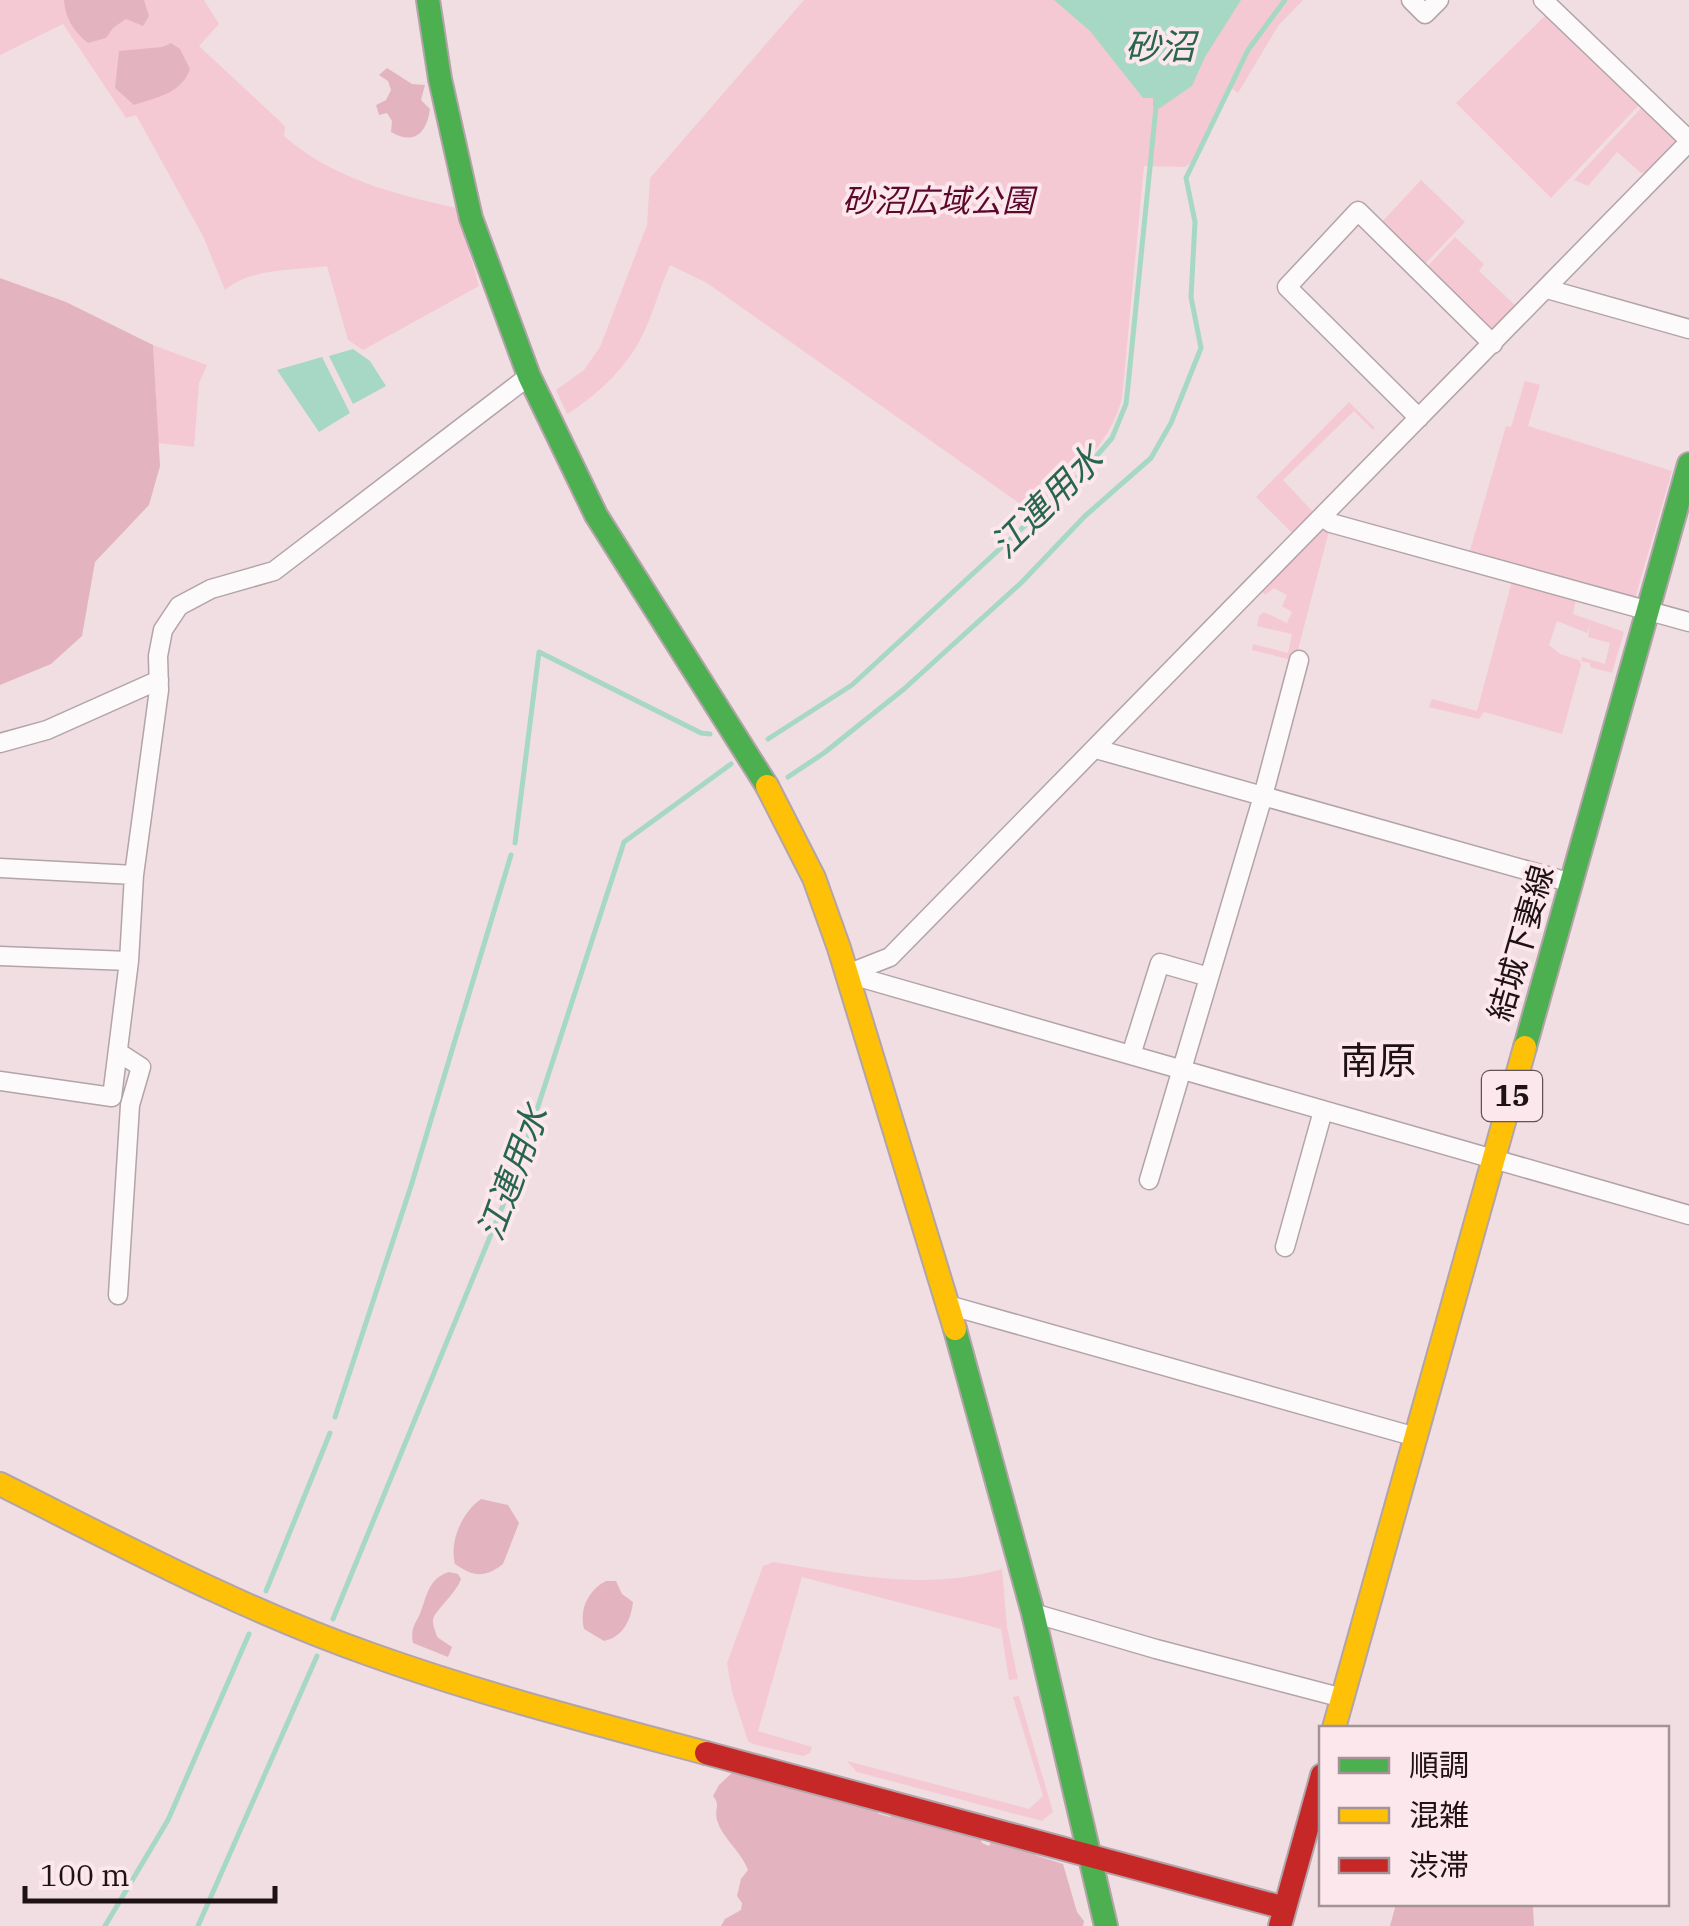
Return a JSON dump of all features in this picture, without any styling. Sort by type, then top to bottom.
[{"type":"street","points":[[428,0],[440,78],[472,218],[529,376],[596,515],[779,806],[814,878],[848,974],[948,1305],[1034,1613],[1106,1926]]},
{"type":"street","points":[[1411,0],[1425,14],[1440,0]]},
{"type":"street","points":[[848,974],[890,957],[1689,141],[1544,0]]},
{"type":"street","points":[[1420,418],[1287,286],[1358,212],[1493,344]]},
{"type":"street","points":[[1547,288],[1689,329]]},
{"type":"street","points":[[0,1081],[112,1097],[129,962],[134,875],[159,680],[158,656],[163,630],[179,606],[210,589],[274,571],[529,376]]},
{"type":"street","name":"結城下妻線","points":[[1335,1726],[1689,464]]},
{"type":"street","points":[[1324,516],[1333,523],[1689,622]]},
{"type":"street","points":[[1148,1180],[1263,796],[1299,660]]},
{"type":"street","points":[[0,743],[47,730],[159,680]]},
{"type":"street","points":[[1096,750],[1572,883]]},
{"type":"street","points":[[0,868],[134,875]]},
{"type":"street","points":[[0,956],[129,962]]},
{"type":"street","points":[[1131,1055],[1160,963],[1209,978]]},
{"type":"street","points":[[848,974],[1689,1215]]},
{"type":"street","points":[[118,1052],[141,1068],[130,1105],[118,1295]]},
{"type":"street","points":[[1285,1248],[1322,1110]]},
{"type":"street","points":[[948,1305],[1416,1437]]},
{"type":"street","points":[[0,1484],[202,1585],[368,1654],[504,1699],[636,1736],[1089,1855],[1282,1917],[1319,1786]]},
{"type":"street","points":[[1034,1613],[1342,1698]]},
{"type":"green space","points":[[0,0],[204,0],[219,24],[199,46],[285,126],[284,136],[302,151],[344,174],[388,191],[457,208],[479,286],[363,350],[348,340],[327,266],[260,274],[225,290],[203,236],[136,115],[126,118],[63,24],[0,55]]},
{"type":"green space","name":"砂沼広域公園","points":[[804,0],[1283,0],[1241,59],[1192,162],[1185,167],[1144,166],[1122,398],[1108,433],[1097,447],[1032,512],[707,283],[670,265],[645,331],[618,372],[567,414],[556,390],[584,370],[600,347],[647,225],[650,178]]},
{"type":"green space","points":[[1288,0],[1303,0],[1278,26],[1238,93],[1230,87],[1254,43]]},
{"type":"green space","points":[[1549,12],[1641,103],[1551,198],[1456,103]]},
{"type":"green space","points":[[1645,104],[1680,137],[1647,172],[1641,173],[1617,152],[1588,186],[1574,180]]},
{"type":"green space","points":[[1421,180],[1465,222],[1422,267],[1379,225]]},
{"type":"green space","points":[[1455,237],[1484,264],[1479,271],[1517,307],[1491,334],[1424,270]]},
{"type":"green space","points":[[153,345],[207,365],[199,383],[194,447],[158,443]]},
{"type":"green space","points":[[1525,381],[1540,385],[1528,426],[1672,471],[1634,602],[1469,554],[1506,426],[1511,427]]},
{"type":"green space","points":[[1349,402],[1375,428],[1354,411],[1283,480],[1315,514],[1291,532],[1256,497]]},
{"type":"green space","points":[[1326,527],[1329,531],[1295,661],[1252,650],[1253,644],[1288,653],[1292,634],[1257,626],[1264,612],[1287,623],[1292,612],[1282,606],[1287,595],[1274,588],[1265,595],[1260,589]]},
{"type":"green space","points":[[1512,581],[1576,599],[1573,614],[1624,632],[1612,673],[1581,661],[1582,657],[1605,664],[1610,643],[1588,637],[1590,625],[1587,633],[1557,621],[1549,645],[1560,654],[1579,660],[1581,665],[1562,734],[1484,712],[1479,719],[1429,707],[1432,699],[1477,711]]},
{"type":"green space","points":[[774,1562],[859,1576],[917,1580],[974,1576],[1002,1569],[1007,1627],[1018,1679],[1009,1680],[1001,1629],[802,1577],[758,1731],[812,1747],[803,1756],[753,1744],[748,1741],[732,1692],[727,1663],[763,1566]]},
{"type":"green space","points":[[1019,1696],[1053,1812],[1042,1821],[857,1772],[847,1761],[1029,1809],[1043,1796],[1013,1697]]},
{"type":"shaded area","points":[[64,0],[144,0],[149,16],[143,26],[126,19],[106,38],[88,43],[71,24]]},
{"type":"shaded area","points":[[171,43],[180,49],[190,69],[186,77],[167,93],[134,105],[115,88],[119,51]]},
{"type":"shaded area","points":[[387,68],[412,84],[425,85],[421,100],[430,109],[423,130],[413,137],[391,132],[392,121],[387,113],[379,115],[376,105],[386,100],[391,90],[388,81],[379,75]]},
{"type":"shaded area","points":[[0,278],[66,302],[153,345],[160,466],[149,505],[95,562],[82,636],[51,664],[0,685]]},
{"type":"shaded area","points":[[481,1499],[508,1505],[519,1523],[503,1564],[479,1574],[455,1564],[454,1546],[468,1512]]},
{"type":"shaded area","points":[[449,1572],[461,1579],[433,1621],[437,1637],[452,1647],[448,1657],[413,1643],[412,1633],[430,1588],[437,1578]]},
{"type":"shaded area","points":[[606,1581],[616,1581],[622,1594],[633,1602],[625,1627],[604,1641],[584,1629],[583,1615],[590,1595]]},
{"type":"shaded area","points":[[735,1770],[861,1799],[879,1814],[890,1817],[897,1812],[980,1837],[989,1846],[993,1838],[1032,1849],[1035,1855],[1063,1864],[1083,1926],[721,1926],[741,1910],[737,1896],[748,1870],[719,1827],[713,1796]]},
{"type":"shaded area","points":[[1395,1906],[1533,1907],[1534,1926],[1390,1926]]},
{"type":"water","name":"砂沼","points":[[1054,0],[1241,0],[1205,57],[1192,86],[1160,108],[1153,106],[1153,98],[1143,98],[1090,31]]},
{"type":"water","points":[[353,349],[370,361],[386,386],[353,404],[329,356]]},
{"type":"water","points":[[322,357],[350,413],[319,432],[277,370]]},
{"type":"waterway","points":[[788,777],[904,689],[1151,458],[1171,423],[1201,348],[1191,297],[1195,222],[1186,178],[1248,50],[1285,0]]},
{"type":"waterway","name":"江連用水","points":[[768,739],[852,685],[1081,474],[1112,438],[1126,404],[1156,107]]},
{"type":"waterway","points":[[515,843],[539,652],[710,734]]},
{"type":"waterway","name":"江連用水","points":[[333,1619],[517,1171],[624,842],[731,764]]},
{"type":"waterway","points":[[335,1417],[411,1186],[511,855]]},
{"type":"waterway","points":[[266,1591],[330,1433]]},
{"type":"waterway","points":[[105,1926],[168,1820],[249,1634]]},
{"type":"waterway","name":"江連用水","points":[[198,1926],[317,1656]]},
{"type":"traffic: fast","points":[[428,0],[440,79],[471,218],[529,376],[596,515],[767,786]]},
{"type":"traffic: fast","points":[[1525,1047],[1689,464]]},
{"type":"traffic: fast","points":[[955,1329],[1033,1613],[1106,1926]]},
{"type":"traffic: slow","points":[[767,786],[814,878],[839,948],[955,1329]]},
{"type":"traffic: slow","points":[[1335,1726],[1525,1047]]},
{"type":"traffic: slow","points":[[0,1484],[183,1576],[324,1637],[496,1695],[706,1753]]},
{"type":"traffic: jam","points":[[706,1753],[1285,1908]]},
{"type":"traffic: jam","points":[[1280,1926],[1319,1786]]},
{"type":"district","name":"南原","points":[[1378,1061]]}]
